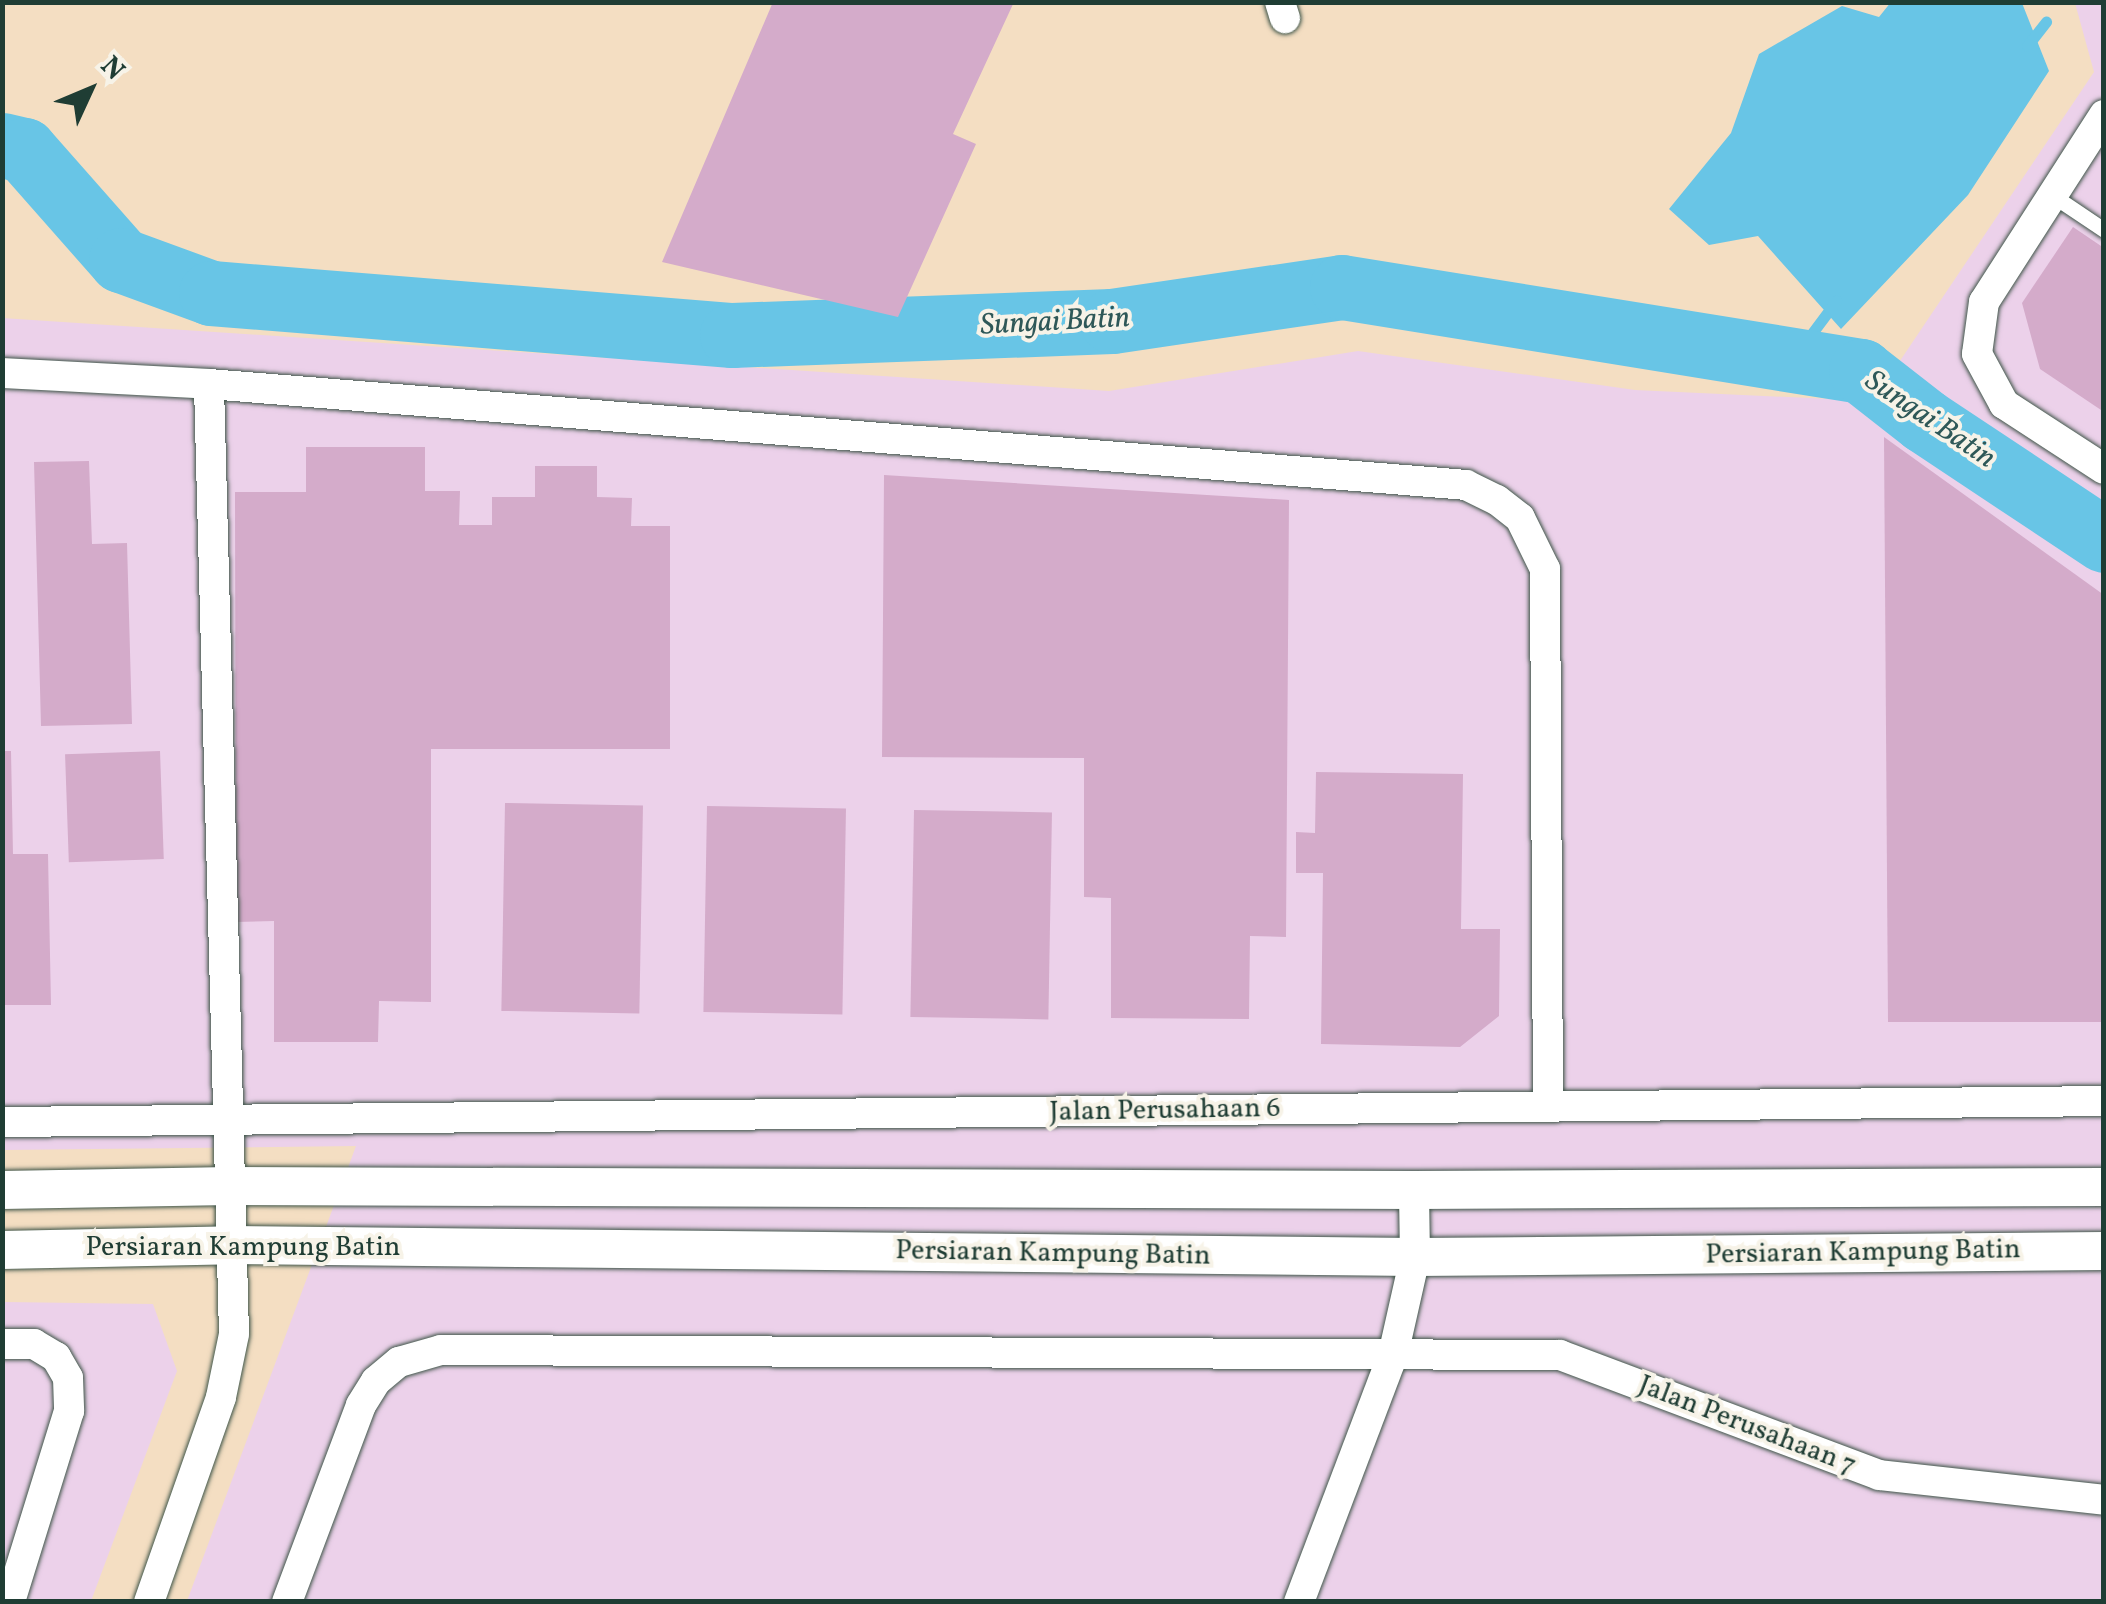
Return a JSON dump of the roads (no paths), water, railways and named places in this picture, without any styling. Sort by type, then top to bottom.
[{"type":"street","points":[[2104,115],[1984,302],[1977,354],[2004,404],[2104,469]]},
{"type":"street","points":[[2,373],[209,384],[1466,486],[1497,500],[1520,518],[1545,569],[1548,1107]]},
{"type":"street","points":[[149,1602],[222,1397],[234,1334],[209,384]]},
{"type":"street","name":"Jalan Perusahaan 6","points":[[2,1122],[2104,1102]]},
{"type":"street","points":[[2,1190],[230,1186],[1414,1190],[2104,1187]]},
{"type":"street","points":[[1299,1602],[1393,1355],[1415,1257],[1414,1190]]},
{"type":"street","name":"Persiaran Kampung Batin","points":[[2,1250],[232,1245],[1415,1257],[2104,1250]]},
{"type":"street","points":[[2,1344],[34,1344],[56,1357],[68,1378],[70,1411],[10,1602]]},
{"type":"street","name":"Jalan Perusahaan 7","points":[[287,1602],[361,1405],[376,1381],[399,1362],[441,1350],[1560,1354],[1879,1475],[2104,1500]]},
{"type":"lane","points":[[2052,195],[2104,230]]},
{"type":"water","points":[[1891,2],[2022,3],[2049,71],[1968,195],[1841,329],[1758,236],[1709,245],[1669,209],[1731,133],[1759,54],[1842,6],[1879,17]]},
{"type":"waterway","points":[[2027,46],[2046,22]]},
{"type":"waterway","name":"Sungai Batin","points":[[2,145],[24,150],[121,260],[211,293],[732,335],[1112,321],[1342,287],[1861,371],[1925,421],[2104,540]]},
{"type":"waterway","points":[[1792,360],[1836,301]]}]
